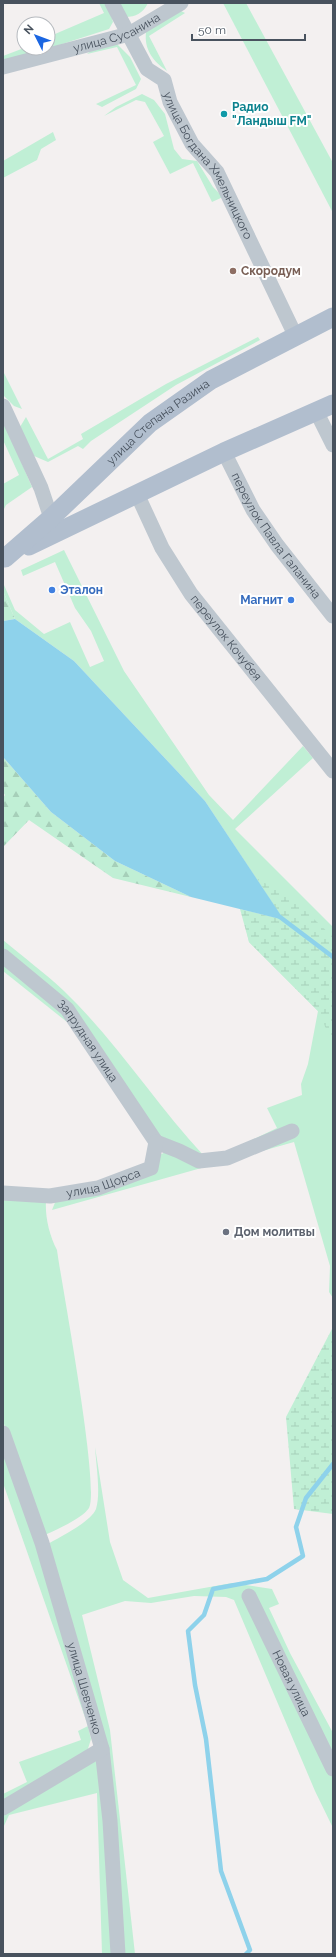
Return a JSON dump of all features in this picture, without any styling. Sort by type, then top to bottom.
[{"type":"main road","name":"улица Степана Разина","points":[[4,558],[52,518],[150,423],[211,380],[333,318]]},
{"type":"main road","name":"улица Степана Разина","points":[[4,558],[224,452],[333,404]]},
{"type":"street","name":"улица Богдана Хмельницкого","points":[[112,3],[147,69],[164,80],[170,102],[192,144],[217,172],[296,337]]},
{"type":"street","name":"улица Сусанина","points":[[3,67],[129,34],[181,3]]},
{"type":"street","points":[[3,406],[41,488],[52,518]]},
{"type":"street","points":[[316,411],[333,445]]},
{"type":"street","name":"переулок Павла Галанина","points":[[224,452],[257,516],[277,545],[333,616]]},
{"type":"street","name":"переулок Кочубея","points":[[137,494],[162,548],[191,594],[333,772]]},
{"type":"street","name":"Запрудная улица","points":[[3,956],[67,1009],[156,1142]]},
{"type":"street","points":[[156,1142],[180,1151],[199,1161],[227,1158],[292,1131]]},
{"type":"street","name":"улица Щорса","points":[[3,1193],[50,1196],[98,1188],[151,1168],[156,1142]]},
{"type":"street","name":"улица Шевченко","points":[[3,1433],[42,1543],[102,1749],[110,1821],[118,1954]]},
{"type":"street","name":"Новая улица","points":[[249,1596],[333,1769]]},
{"type":"street","points":[[3,1808],[102,1749]]},
{"type":"green space","points":[[99,3],[107,3],[113,22],[109,29],[56,46],[56,34],[104,13]]},
{"type":"green space","points":[[116,3],[148,3],[139,14],[125,17]]},
{"type":"green space","points":[[223,3],[246,3],[333,163],[333,213]]},
{"type":"green space","points":[[181,11],[185,13],[149,36],[167,71],[150,54],[146,44],[146,32]]},
{"type":"green space","points":[[115,42],[130,57],[141,79],[136,89],[102,107],[96,104],[136,85],[117,47],[87,54],[98,45]]},
{"type":"green space","points":[[16,51],[16,56],[25,56],[3,63],[3,56]]},
{"type":"green space","points":[[142,94],[154,100],[165,114],[174,149],[182,159],[197,161],[213,187],[223,197],[212,202],[193,163],[170,174],[153,142],[164,136],[145,102],[136,100],[104,116],[116,107]]},
{"type":"green space","points":[[53,132],[56,140],[41,149],[37,160],[3,178],[3,161]]},
{"type":"green space","points":[[258,337],[260,340],[176,385],[91,441],[83,449],[78,446],[48,462],[34,456],[20,427],[26,417],[48,459],[83,439],[81,434],[166,384]]},
{"type":"green space","points":[[3,371],[22,409],[14,406],[4,396]]},
{"type":"green space","points":[[3,420],[32,487],[6,505],[3,511],[3,484],[19,475],[3,440]]},
{"type":"green space","points":[[64,550],[124,671],[209,795],[233,820],[303,746],[313,758],[235,829],[333,927],[333,1298],[329,1292],[330,1266],[294,1142],[233,1159],[223,1154],[277,1128],[267,1108],[302,1095],[301,1084],[308,1064],[318,1011],[249,942],[242,910],[283,919],[205,801],[74,661],[15,619],[3,591],[4,585],[15,610],[44,634],[70,622],[90,667],[104,661],[91,631],[75,608],[55,562],[23,576],[21,570]]},
{"type":"green space","points":[[3,591],[15,619],[3,621]]},
{"type":"green space","points":[[3,757],[51,812],[115,861],[191,897],[113,878],[29,820],[3,847],[3,798],[5,795],[3,792]]},
{"type":"green space","points":[[257,878],[298,904],[333,937],[333,1044],[318,1011],[249,942],[240,909],[283,920]]},
{"type":"green space","points":[[3,940],[57,984],[83,1010],[204,1156],[160,1136],[70,1004],[3,949]]},
{"type":"green space","points":[[3,961],[63,1012],[67,1022],[3,971]]},
{"type":"green space","points":[[165,1152],[212,1165],[52,1210],[56,1200],[99,1192]]},
{"type":"green space","points":[[3,1196],[46,1200],[48,1225],[57,1250],[85,1427],[91,1492],[89,1508],[75,1520],[43,1536],[3,1421]]},
{"type":"green space","points":[[333,1327],[333,1514],[294,1509],[286,1417]]},
{"type":"green space","points":[[3,1446],[37,1546],[87,1722],[3,1483]]},
{"type":"green space","points":[[95,1447],[110,1542],[123,1580],[148,1598],[232,1583],[272,1589],[279,1604],[269,1608],[290,1653],[333,1733],[333,1761],[246,1596],[333,1776],[333,1828],[315,1791],[234,1600],[226,1597],[194,1596],[151,1603],[125,1601],[82,1615],[110,1730],[135,1954],[125,1954],[114,1821],[46,1545],[88,1519],[96,1509],[98,1487]]},
{"type":"green space","points":[[88,1726],[91,1739],[86,1755],[3,1804],[3,1794],[27,1782],[19,1762],[81,1740],[78,1731]]},
{"type":"green space","points":[[89,1760],[101,1762],[114,1954],[102,1954],[97,1793],[9,1815],[3,1828],[3,1812]]},
{"type":"water","points":[[15,619],[74,661],[205,801],[284,920],[191,897],[115,861],[51,812],[3,757],[3,621]]},
{"type":"waterway","points":[[280,917],[333,957]]},
{"type":"waterway","points":[[246,1954],[250,1950],[221,1871],[206,1739],[195,1685],[188,1631],[204,1615],[213,1589],[267,1579],[303,1556],[296,1527],[306,1498],[333,1464]]},
{"type":"place","name":"Радио \"Ландыш FM\"","points":[[224,114]]},
{"type":"place","name":"Скородум","points":[[233,271]]},
{"type":"place","name":"Эталон","points":[[52,590]]},
{"type":"place","name":"Магнит","points":[[291,600]]},
{"type":"place","name":"Дом молитвы","points":[[226,1232]]}]
